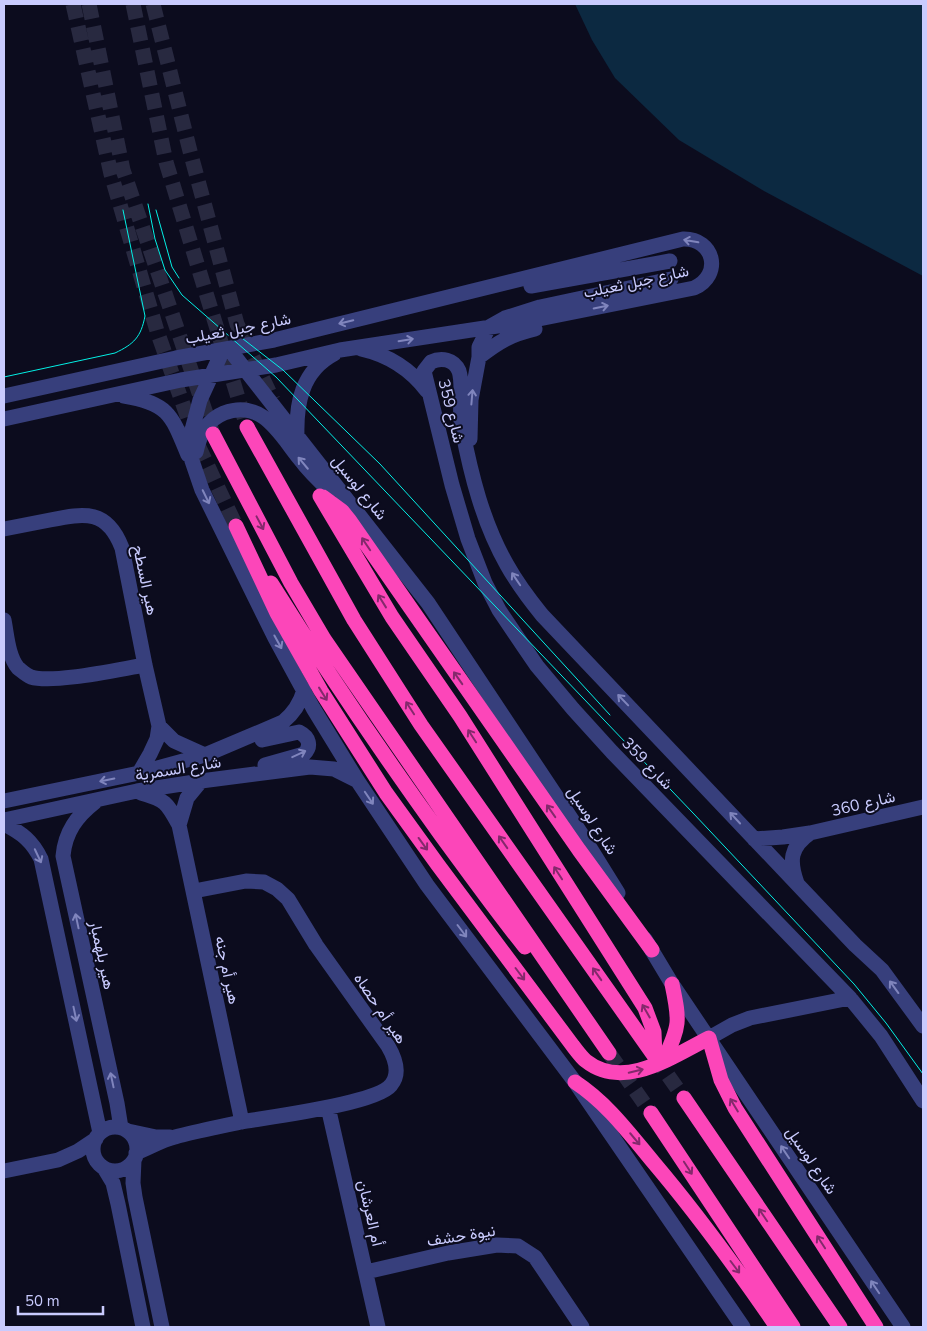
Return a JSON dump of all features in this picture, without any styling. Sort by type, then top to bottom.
[{"type":"highway","points":[[247,427],[354,620],[421,725],[659,1059]]},
{"type":"highway","points":[[213,434],[291,582],[324,639],[609,1053]]},
{"type":"highway","points":[[652,950],[568,834],[350,521],[342,511],[320,496],[392,617],[474,739],[645,1008],[654,1032],[659,1059]]},
{"type":"highway","points":[[594,1031],[502,919],[421,807],[325,668],[236,526],[277,613],[321,691],[386,793],[573,1046],[586,1060],[608,1072],[631,1072],[709,1038],[721,1080],[735,1108],[876,1327]]},
{"type":"highway","points":[[659,1059],[678,1027],[678,1013],[672,984]]},
{"type":"highway","points":[[575,1082],[612,1112],[679,1192],[739,1272],[777,1327]]},
{"type":"highway","points":[[684,1098],[840,1327]]},
{"type":"highway","points":[[650,1113],[793,1327]]},
{"type":"street","name":"شارع جبل ثعيلب","points":[[4,396],[176,358],[274,340],[682,239],[699,242],[710,255],[711,272],[704,282],[694,288],[489,327],[340,350],[245,371],[181,380],[4,419]]},
{"type":"street","points":[[391,311],[670,261]]},
{"type":"street","points":[[470,463],[471,400],[480,347],[489,327],[522,312],[671,278]]},
{"type":"street","points":[[479,356],[504,339],[515,334],[549,326],[562,319],[567,313]]},
{"type":"street","points":[[355,348],[377,354],[397,364],[415,377],[430,394]]},
{"type":"street","points":[[226,350],[200,400],[192,430],[189,452],[202,490],[275,638],[313,708],[357,780],[428,884],[575,1082],[743,1327]]},
{"type":"street","name":"شارع لوسيل","points":[[226,350],[376,534],[428,602],[582,835],[672,984],[903,1327]]},
{"type":"street","points":[[297,436],[297,410],[302,388],[318,366],[340,350]]},
{"type":"street","name":"شارع 359","points":[[923,1025],[882,970],[855,945],[542,615],[507,566],[482,510],[460,422],[460,373],[453,363],[442,359],[435,360],[424,371],[425,378],[459,511],[475,558],[499,610],[537,666],[572,709],[850,998],[881,1036],[923,1101]]},
{"type":"street","points":[[116,394],[144,399],[160,406],[168,413],[174,422],[194,468]]},
{"type":"street","points":[[194,468],[198,442],[208,423],[218,416],[231,411],[250,411],[260,414],[268,419],[310,472],[376,534]]},
{"type":"street","name":"هير السطح","points":[[4,529],[72,515],[87,514],[101,518],[111,527],[118,536],[122,548],[159,726]]},
{"type":"street","points":[[4,620],[11,656],[18,667],[32,678],[58,679],[145,665]]},
{"type":"street","name":"شارع السمرية","points":[[4,801],[139,773],[205,755],[283,722],[299,705],[304,690]]},
{"type":"street","points":[[159,726],[174,741],[205,755],[293,732],[304,734],[309,744],[308,750],[304,754],[202,780],[187,798],[178,825]]},
{"type":"street","points":[[139,773],[157,739],[159,726]]},
{"type":"street","name":"شارع السمرية","points":[[4,820],[202,780],[318,767],[334,769],[357,780]]},
{"type":"street","name":"هير أم جنه","points":[[138,792],[165,802],[178,825],[194,891],[242,1122]]},
{"type":"street","name":"هير بلهمبار","points":[[97,800],[83,811],[73,823],[64,846],[63,856],[124,1130]]},
{"type":"street","name":"شارع 360","points":[[754,838],[783,837],[810,833],[923,807]]},
{"type":"street","points":[[4,824],[20,832],[41,859],[98,1136],[93,1152],[112,1183],[143,1327]]},
{"type":"street","points":[[797,884],[793,864],[794,850],[801,839],[810,833]]},
{"type":"street","name":"هير أم حصاه","points":[[124,1130],[156,1137],[172,1137],[242,1122],[328,1107],[379,1094],[392,1084],[395,1078],[396,1067],[393,1054],[316,945],[288,899],[277,889],[264,882],[246,881],[194,891]]},
{"type":"street","points":[[709,1038],[732,1025],[750,1018],[850,998]]},
{"type":"street","name":"أم العرشان","points":[[328,1107],[378,1327]]},
{"type":"street","points":[[4,1171],[58,1160],[78,1151],[110,1128],[124,1130],[135,1141],[133,1183],[135,1197],[162,1327]]},
{"type":"street","name":"هير أم حصاه","points":[[135,1156],[172,1137]]},
{"type":"street","points":[[58,1160],[102,1166],[110,1170],[121,1170],[131,1164],[135,1156]]},
{"type":"street","name":"نيوة حشف","points":[[366,1272],[448,1253],[497,1245],[518,1246],[535,1257],[582,1327]]},
{"type":"water","points":[[575,4],[923,4],[923,276],[764,191],[679,140],[615,78],[592,40]]},
{"type":"tunnel","points":[[73,4],[111,174],[157,331],[196,441],[236,526]]},
{"type":"tunnel","points":[[89,4],[123,170],[213,434]]},
{"type":"tunnel","points":[[133,4],[166,162],[247,427]]},
{"type":"tunnel","points":[[153,4],[191,155],[237,324],[273,400]]},
{"type":"tunnel","points":[[609,1053],[651,1113]]},
{"type":"tunnel","points":[[655,1057],[684,1098]]},
{"type":"tram line","points":[[148,204],[155,239],[165,270],[182,295],[276,377],[693,813],[854,984],[886,1023],[923,1074]]},
{"type":"tram line","points":[[4,377],[115,353],[132,343],[139,335],[145,316],[123,210]]},
{"type":"tram line","points":[[156,210],[172,267],[179,278]]},
{"type":"tram line","points":[[238,335],[283,370],[380,464],[610,715]]}]
